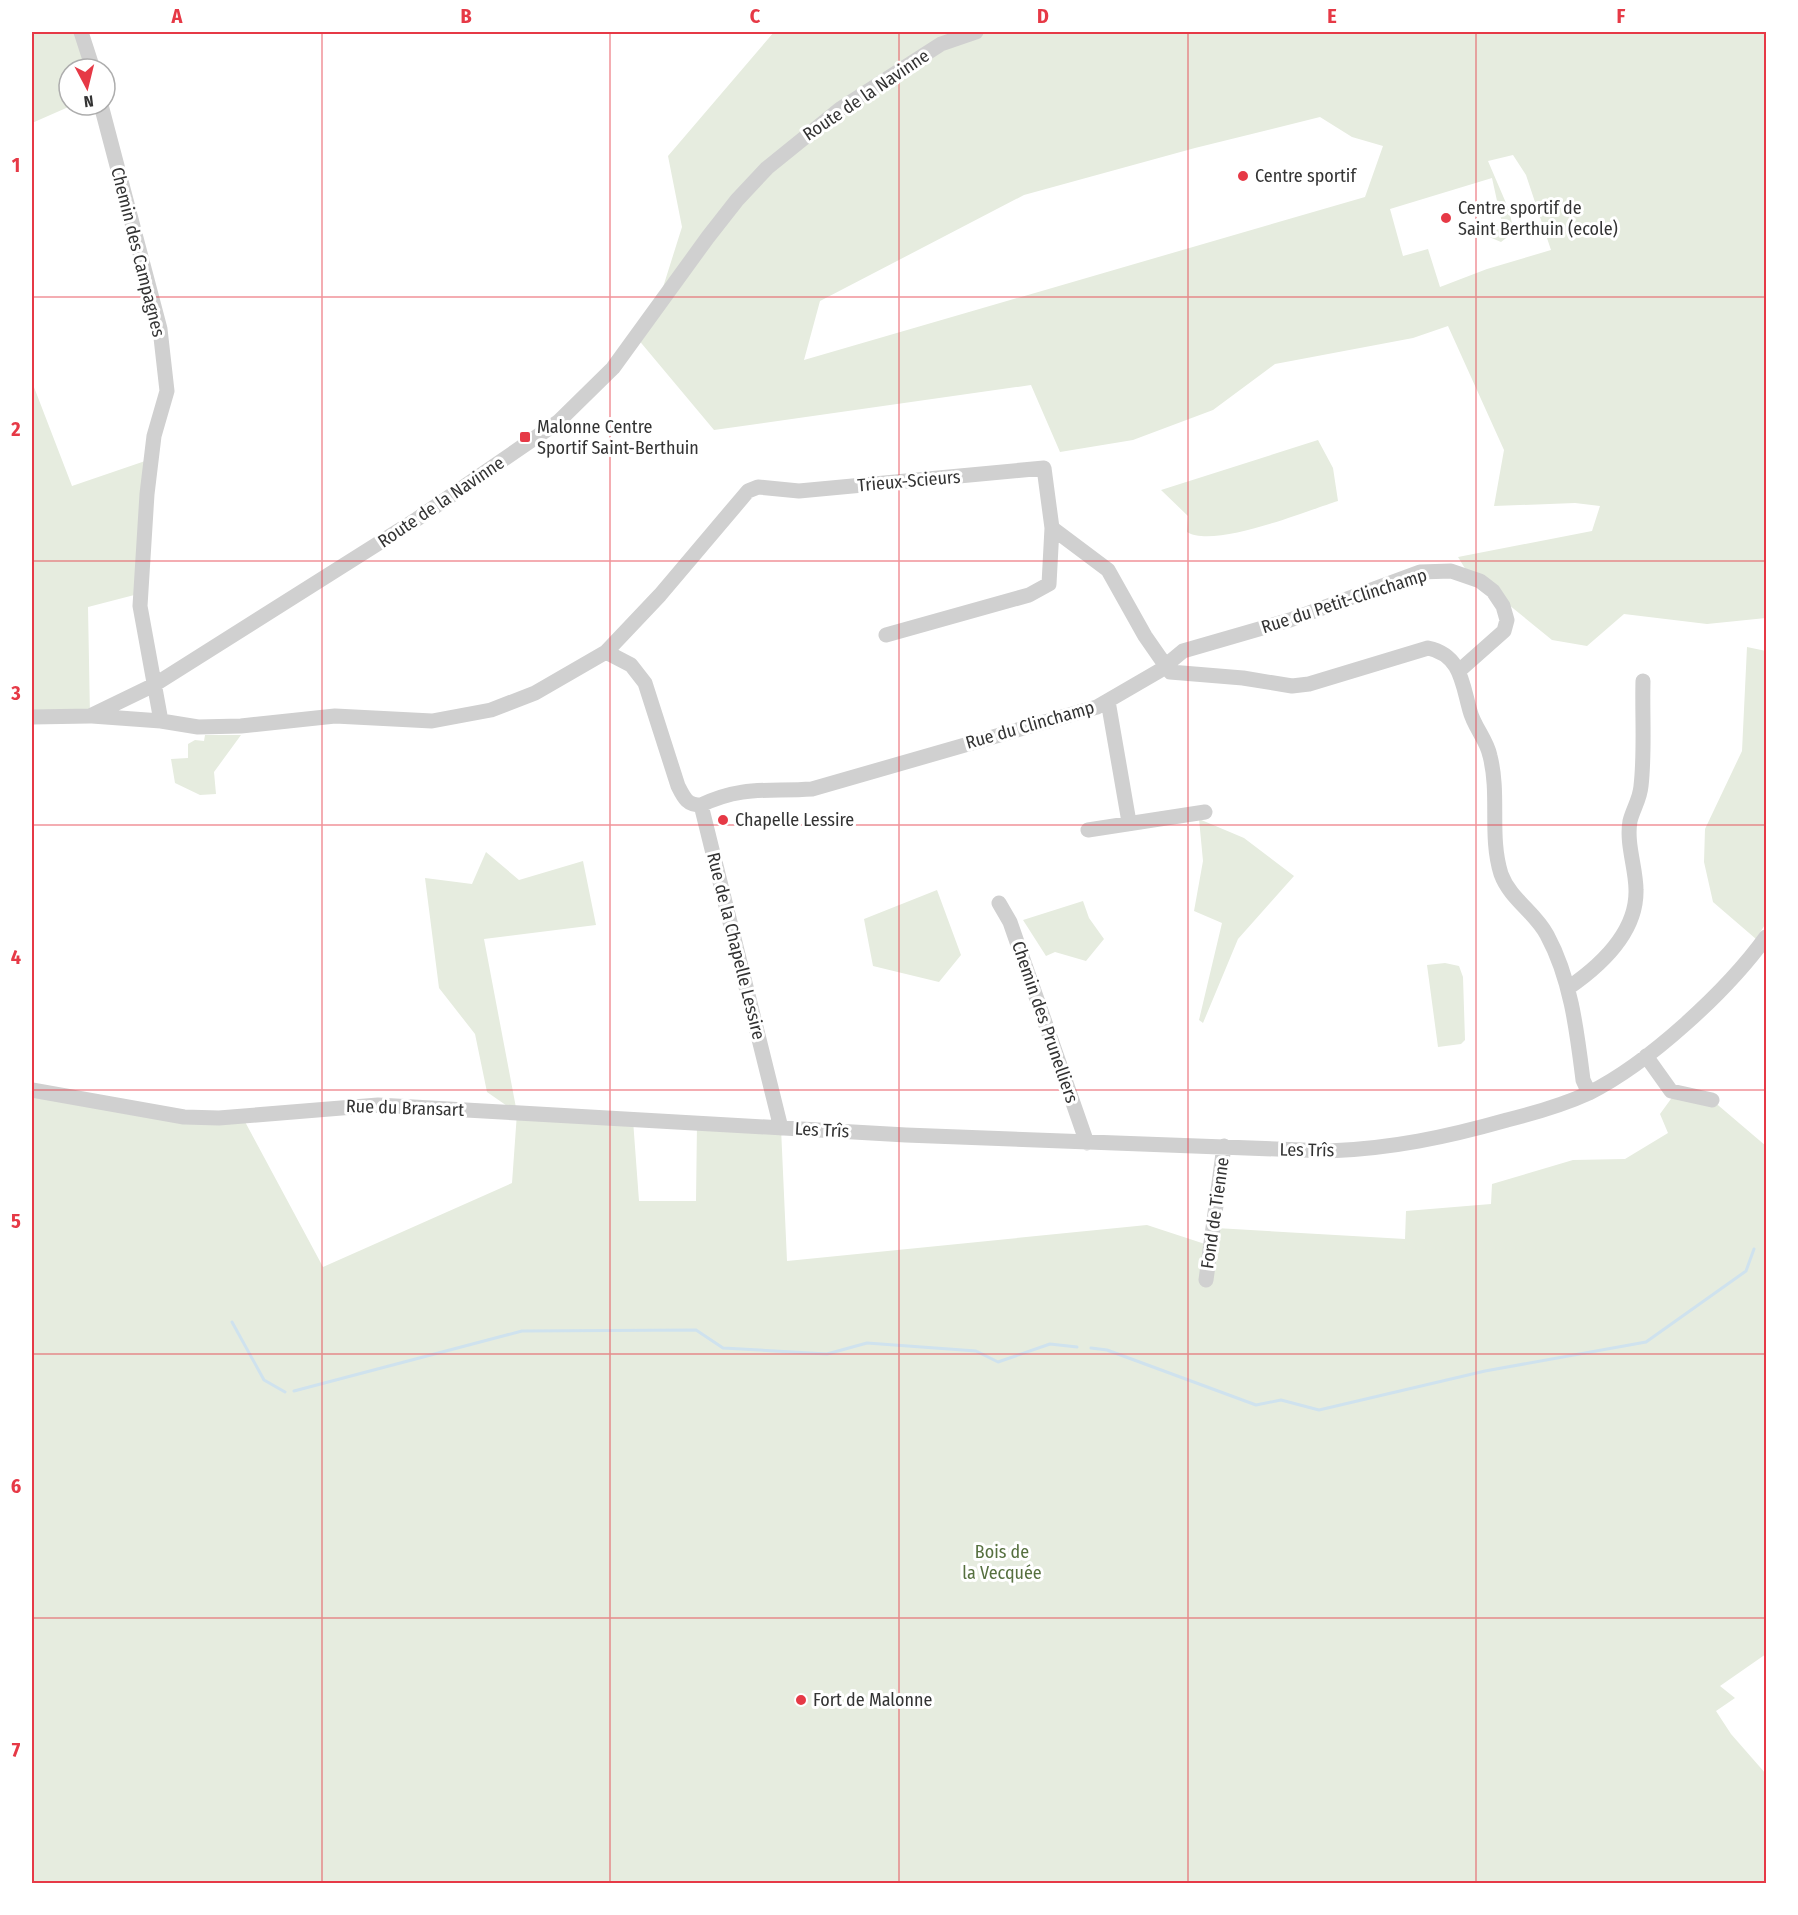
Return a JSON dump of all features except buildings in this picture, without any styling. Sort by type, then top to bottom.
[{"type":"street","points":[[81,32],[89,57]]},
{"type":"street","name":"Route de la Navinne","points":[[32,717],[90,716],[154,685],[417,519],[558,422],[613,368],[708,237],[737,200],[767,168],[840,109],[941,44],[976,32]]},
{"type":"street","name":"Chemin des Campagnes","points":[[104,117],[160,329],[167,391],[152,447],[140,606],[154,685]]},
{"type":"street","name":"Trieux-Scieurs","points":[[606,652],[660,595],[748,491],[758,487],[800,491],[1044,468],[1052,528]]},
{"type":"street","points":[[886,635],[1029,595],[1049,584],[1052,528]]},
{"type":"street","points":[[1052,528],[1108,570],[1145,636],[1170,672],[1244,678],[1292,686],[1309,684],[1428,648],[1440,651],[1460,670],[1470,714],[1490,755],[1495,795],[1497,860],[1506,886],[1547,935],[1568,988],[1583,1080],[1589,1093]]},
{"type":"street","name":"Rue du Petit-Clinchamp","points":[[1166,664],[1192,647],[1290,620],[1420,572],[1451,571],[1480,581],[1500,598],[1507,620],[1500,637],[1460,670]]},
{"type":"street","points":[[90,716],[209,727],[335,716],[432,722],[492,710],[535,693],[606,652],[631,665],[645,683],[678,786],[686,801],[692,805],[701,805]]},
{"type":"street","name":"Rue du Clinchamp","points":[[701,805],[732,793],[765,788],[812,789],[1097,707],[1159,671],[1166,664]]},
{"type":"street","points":[[1568,988],[1596,969],[1616,945],[1629,922],[1636,892],[1630,821],[1641,785],[1643,681]]},
{"type":"street","points":[[154,685],[161,721]]},
{"type":"street","points":[[1108,701],[1129,822]]},
{"type":"street","name":"Rue de la Chapelle Lessire","points":[[701,805],[781,1128]]},
{"type":"street","points":[[1088,830],[1205,812]]},
{"type":"street","name":"Chemin des Prunelliers","points":[[999,903],[1010,922],[1087,1143]]},
{"type":"street","name":"Les Trîs","points":[[781,1128],[1087,1143],[1328,1151],[1414,1144],[1532,1113],[1589,1093],[1646,1056],[1724,987],[1767,937]]},
{"type":"street","points":[[1646,1056],[1671,1090],[1712,1100]]},
{"type":"street","name":"Rue du Bransart","points":[[32,1090],[184,1117],[219,1118],[357,1104],[781,1128]]},
{"type":"street","name":"Fond de Tienne","points":[[1206,1280],[1224,1146]]},
{"type":"green space","points":[[32,32],[76,32],[83,57],[57,57],[57,112],[32,123]]},
{"type":"green space","points":[[774,32],[1766,32],[1766,618],[1707,624],[1624,614],[1587,646],[1552,640],[1466,570],[1458,557],[1592,531],[1600,506],[1575,503],[1494,506],[1504,450],[1448,326],[1413,338],[1275,364],[1213,410],[1133,440],[1060,452],[1031,385],[714,430],[637,338],[659,300],[682,227],[668,156]],"holes":[[[1320,117],[1352,137],[1383,146],[1365,197],[804,360],[820,301],[1024,195],[1195,148]],[[1513,155],[1526,175],[1551,250],[1487,269],[1440,287],[1428,249],[1403,256],[1390,209],[1492,178],[1503,228],[1482,234],[1501,242],[1514,232],[1509,210],[1488,161]]]},
{"type":"green space","points":[[32,382],[72,486],[151,459],[142,593],[88,607],[90,716],[32,717]]},
{"type":"green space","points":[[1318,440],[1333,468],[1338,501],[1283,520],[1238,532],[1200,536],[1187,532],[1188,516],[1161,490]]},
{"type":"green space","points":[[1747,647],[1766,651],[1766,923],[1756,939],[1713,902],[1704,862],[1705,829],[1742,751]]},
{"type":"green space","points":[[205,735],[241,735],[214,772],[216,794],[200,795],[175,783],[171,759],[188,758],[188,744],[195,740],[204,741]]},
{"type":"green space","points":[[1199,819],[1244,838],[1294,876],[1238,939],[1203,1023],[1199,1020],[1222,923],[1194,911],[1203,861]]},
{"type":"green space","points":[[486,852],[519,880],[583,861],[596,925],[484,939],[517,1113],[487,1092],[475,1034],[439,988],[425,878],[472,884]]},
{"type":"green space","points":[[937,890],[961,955],[939,982],[873,966],[864,919]]},
{"type":"green space","points":[[1083,901],[1089,918],[1104,939],[1086,961],[1055,952],[1046,956],[1023,920]]},
{"type":"green space","points":[[1445,963],[1459,966],[1463,977],[1465,1040],[1461,1044],[1438,1047],[1427,965]]},
{"type":"green space","name":"Bois de la Vecquée","points":[[32,1090],[243,1118],[323,1267],[512,1183],[517,1113],[633,1120],[639,1201],[696,1201],[697,1123],[781,1128],[787,1261],[1147,1225],[1208,1245],[1216,1228],[1405,1239],[1406,1211],[1491,1204],[1492,1184],[1573,1160],[1625,1159],[1668,1133],[1660,1114],[1676,1092],[1712,1100],[1766,1146],[1766,1654],[1720,1686],[1735,1698],[1716,1711],[1731,1734],[1766,1774],[1766,1883],[32,1884]]},
{"type":"waterway","points":[[1091,1348],[1107,1350],[1256,1405],[1281,1400],[1319,1410],[1485,1371],[1646,1342],[1746,1271],[1754,1249]]},
{"type":"waterway","points":[[232,1322],[264,1380],[285,1392]]},
{"type":"waterway","points":[[294,1391],[522,1331],[696,1330],[723,1348],[827,1354],[867,1343],[976,1351],[998,1362],[1050,1344],[1077,1347]]},
{"type":"place","name":"Centre sportif","points":[[1243,176]]},
{"type":"place","name":"Centre sportif de Saint Berthuin (ecole)","points":[[1446,218]]},
{"type":"place","name":"Malonne Centre Sportif Saint-Berthuin","points":[[525,437]]},
{"type":"place","name":"Chapelle Lessire","points":[[723,820]]},
{"type":"place","name":"Fort de Malonne","points":[[801,1700]]}]
